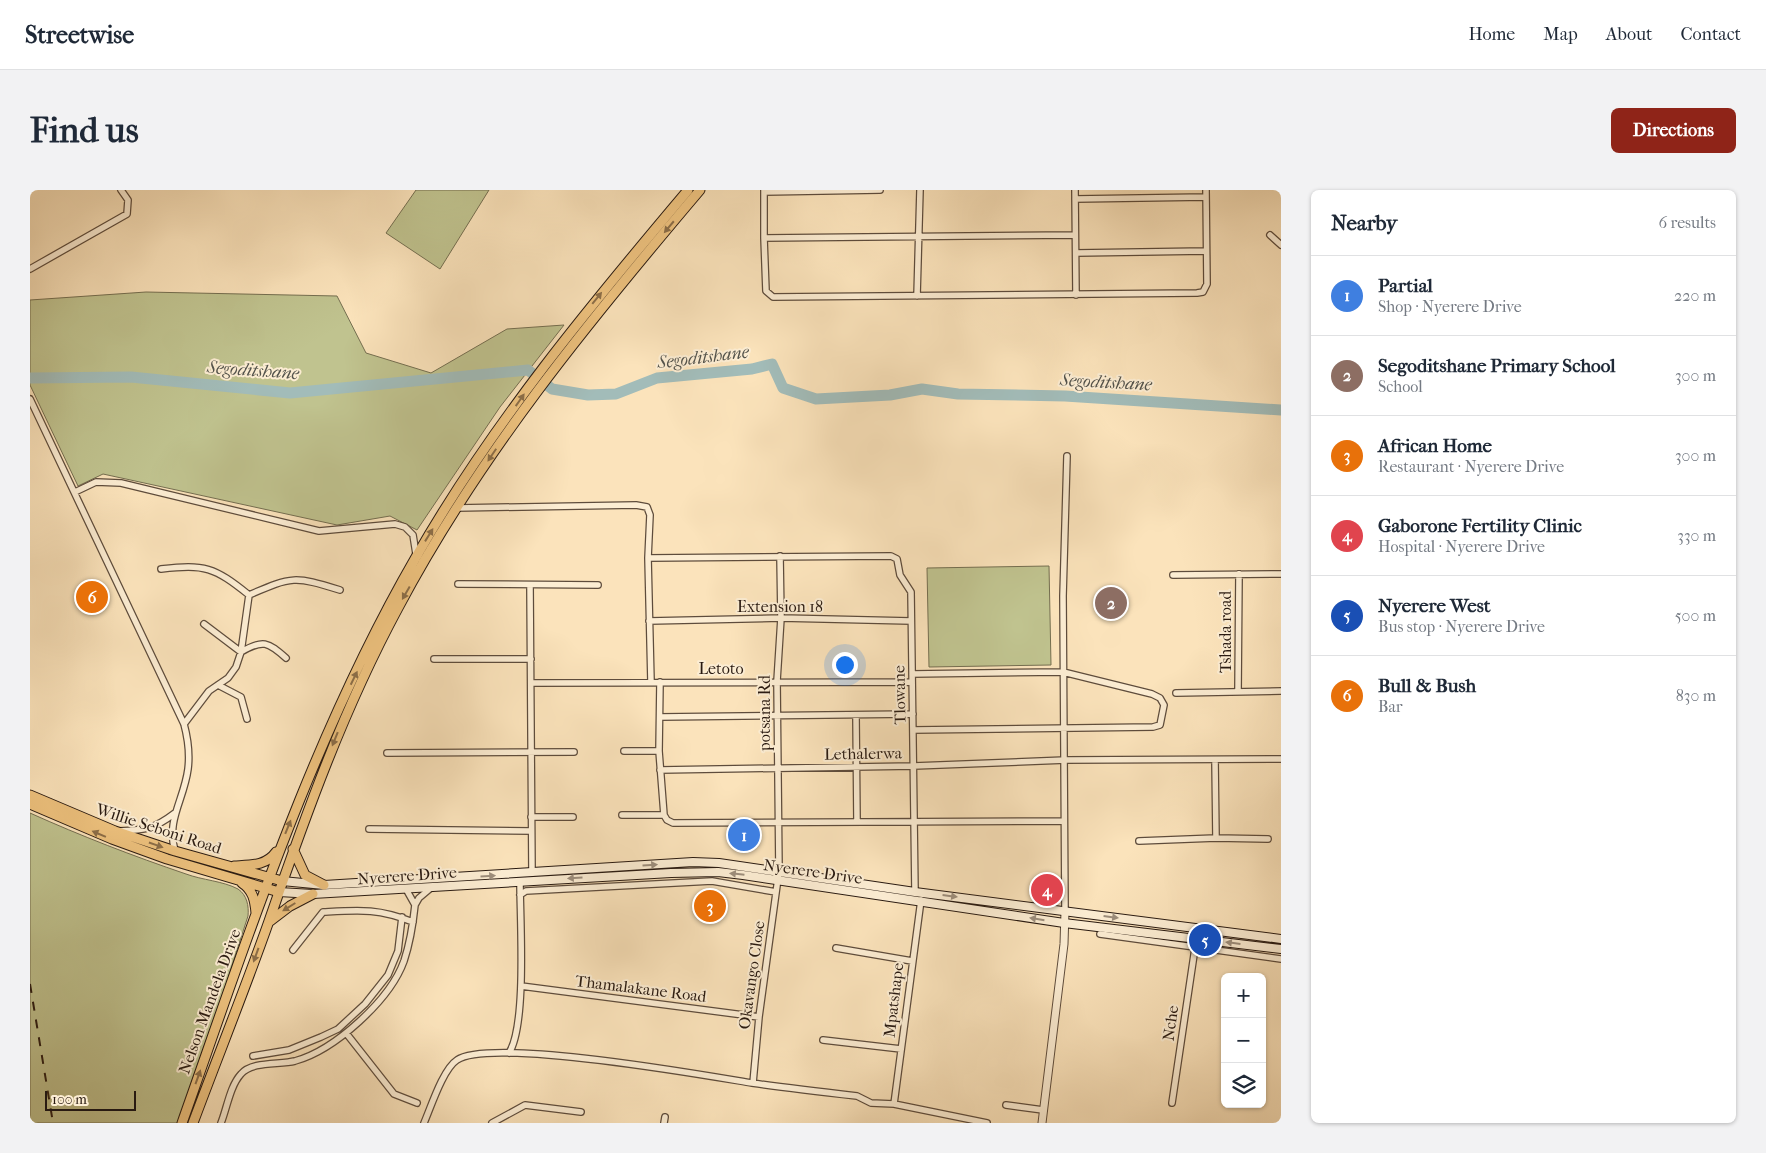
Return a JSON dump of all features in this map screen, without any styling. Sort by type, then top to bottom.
[{"type":"main road","points":[[537,382],[688,190]]},
{"type":"main road","points":[[570,340],[700,190]]},
{"type":"main road","name":"Nelson Mandela Drive","points":[[193,1123],[336,736],[398,607],[457,508],[537,382]]},
{"type":"main road","name":"Nelson Mandela Drive","points":[[182,1123],[268,879],[329,728],[416,556],[458,489],[537,382]]},
{"type":"main road","name":"Willie Seboni Road","points":[[30,795],[115,831],[268,879],[282,881]]},
{"type":"main road","name":"Willie Seboni Road","points":[[30,804],[112,839],[279,892]]},
{"type":"main road","points":[[229,867],[254,865],[269,861],[280,847]]},
{"type":"main road","points":[[293,849],[305,875],[324,885]]},
{"type":"main road","name":"Nyerere Drive","points":[[282,881],[324,885],[693,862],[779,871],[915,892],[1281,939]]},
{"type":"main road","name":"Nyerere Drive","points":[[279,892],[313,894],[718,872],[921,900],[1064,923],[1281,949]]},
{"type":"main road","points":[[227,877],[250,889],[255,903],[256,916]]},
{"type":"main road","points":[[268,923],[290,906],[313,894]]},
{"type":"street","points":[[30,269],[126,214],[128,200],[121,190]]},
{"type":"street","points":[[880,190],[764,191],[766,291],[772,297],[1076,295],[1203,292],[1207,284],[1206,190]]},
{"type":"street","points":[[918,296],[920,190]]},
{"type":"street","points":[[1075,190],[1076,295]]},
{"type":"street","points":[[1075,199],[1206,197]]},
{"type":"street","points":[[764,238],[1075,235]]},
{"type":"street","points":[[1270,235],[1281,245]]},
{"type":"street","points":[[1076,253],[1206,251]]},
{"type":"street","points":[[30,399],[184,724],[189,754],[188,770],[175,812],[171,833],[175,851]]},
{"type":"street","points":[[1042,1123],[1064,944],[1063,821],[1066,760],[1063,672],[1068,456]]},
{"type":"street","points":[[75,492],[96,482],[121,483],[319,531],[395,524],[405,527],[413,535],[416,556]]},
{"type":"street","points":[[457,508],[647,507],[650,515],[648,558],[650,682]]},
{"type":"street","points":[[648,558],[780,556]]},
{"type":"street","name":"Tlowane","points":[[780,556],[891,556],[899,562],[900,575],[910,588],[914,730],[915,892]]},
{"type":"street","name":"potsana Rd","points":[[779,871],[780,822],[777,682],[780,556]]},
{"type":"street","points":[[161,569],[188,566],[209,568],[224,575],[249,595]]},
{"type":"street","name":"Tshada road","points":[[1238,574],[1238,691]]},
{"type":"street","points":[[1173,575],[1281,574]]},
{"type":"street","points":[[249,595],[280,582],[296,578],[340,590]]},
{"type":"street","points":[[458,584],[598,585]]},
{"type":"street","points":[[530,585],[532,873]]},
{"type":"street","points":[[184,724],[208,691],[232,673],[241,652],[249,595]]},
{"type":"street","name":"Extension 18","points":[[649,621],[780,618],[911,621]]},
{"type":"street","points":[[204,624],[241,652]]},
{"type":"street","points":[[241,652],[255,643],[262,643],[272,645],[286,658]]},
{"type":"street","points":[[434,659],[531,659]]},
{"type":"street","points":[[912,674],[1063,672],[1152,694],[1160,698],[1164,705],[1162,720],[1158,726],[1065,726],[914,730]]},
{"type":"street","points":[[660,682],[659,751],[664,815],[667,820],[673,823],[1063,821]]},
{"type":"street","name":"Letoto","points":[[531,683],[912,682]]},
{"type":"street","points":[[218,685],[241,698],[247,719]]},
{"type":"street","points":[[1176,693],[1281,691]]},
{"type":"street","points":[[660,717],[913,714]]},
{"type":"street","points":[[856,716],[857,822]]},
{"type":"street","points":[[624,751],[659,751]]},
{"type":"street","points":[[387,753],[574,752]]},
{"type":"street","name":"Lethalerwa","points":[[660,770],[914,766],[1066,760],[1281,759]]},
{"type":"street","points":[[1215,760],[1216,838]]},
{"type":"street","points":[[115,831],[150,829],[158,826],[175,812]]},
{"type":"street","points":[[622,815],[664,815]]},
{"type":"street","points":[[531,817],[574,818]]},
{"type":"street","points":[[369,829],[531,831]]},
{"type":"street","points":[[1139,840],[1268,839]]},
{"type":"street","name":"Okavango Close","points":[[753,1083],[759,1017],[779,871]]},
{"type":"street","points":[[520,895],[526,891],[712,880],[776,892]]},
{"type":"street","points":[[510,1053],[516,1036],[520,986],[520,882]]},
{"type":"street","points":[[221,1123],[240,1074],[247,1069],[301,1059],[346,1033],[379,1003],[399,972],[404,960],[415,905],[419,898],[432,887]]},
{"type":"street","points":[[406,889],[415,905]]},
{"type":"street","name":"Mpatshape","points":[[894,1104],[921,900]]},
{"type":"street","points":[[293,950],[323,912],[371,910],[402,917],[413,922]]},
{"type":"street","points":[[253,1056],[288,1050],[321,1038],[338,1029],[365,1004],[388,975],[398,951],[402,917]]},
{"type":"street","points":[[1100,934],[1281,959]]},
{"type":"street","points":[[836,948],[912,961]]},
{"type":"street","name":"Nche","points":[[1172,1102],[1194,948]]},
{"type":"street","name":"Thamalakane Road","points":[[520,986],[759,1017]]},
{"type":"street","points":[[346,1033],[394,1094],[417,1103]]},
{"type":"street","points":[[823,1040],[901,1050]]},
{"type":"street","points":[[424,1123],[447,1071],[455,1060],[465,1055],[490,1052],[597,1060],[857,1096],[871,1103],[882,1105],[894,1104],[987,1123]]},
{"type":"street","points":[[492,1123],[525,1105],[582,1112]]},
{"type":"street","points":[[1006,1105],[1043,1110]]},
{"type":"street","points":[[504,1116],[509,1123]]},
{"type":"green space","points":[[416,190],[489,190],[440,269],[386,233]]},
{"type":"green space","points":[[146,292],[337,296],[366,353],[431,373],[507,329],[564,325],[500,407],[417,530],[390,516],[337,525],[103,474],[78,486],[30,385],[30,300]]},
{"type":"green space","points":[[1049,566],[1051,665],[929,667],[927,568]]},
{"type":"green space","points":[[30,813],[146,860],[192,876],[232,886],[241,891],[245,898],[248,905],[248,916],[178,1123],[30,1123]]},
{"type":"waterway","name":"Segoditshane","points":[[30,378],[131,377],[290,393],[528,370],[552,389],[588,395],[616,394],[657,378],[752,369],[772,364],[783,388],[816,399],[890,395],[922,389],[958,394],[1065,396],[1281,410]]},
{"type":"railway","points":[[30,984],[53,1123]]},
{"type":"place","name":"Bull & Bush","points":[[92,597]]},
{"type":"place","name":"Segoditshane Primary School","points":[[1111,603]]},
{"type":"place","name":"Partial","points":[[744,835]]},
{"type":"place","name":"Gaborone Fertility Clinic","points":[[1047,890]]},
{"type":"place","name":"African Home","points":[[710,906]]},
{"type":"place","name":"Nyerere West","points":[[1205,940]]}]
